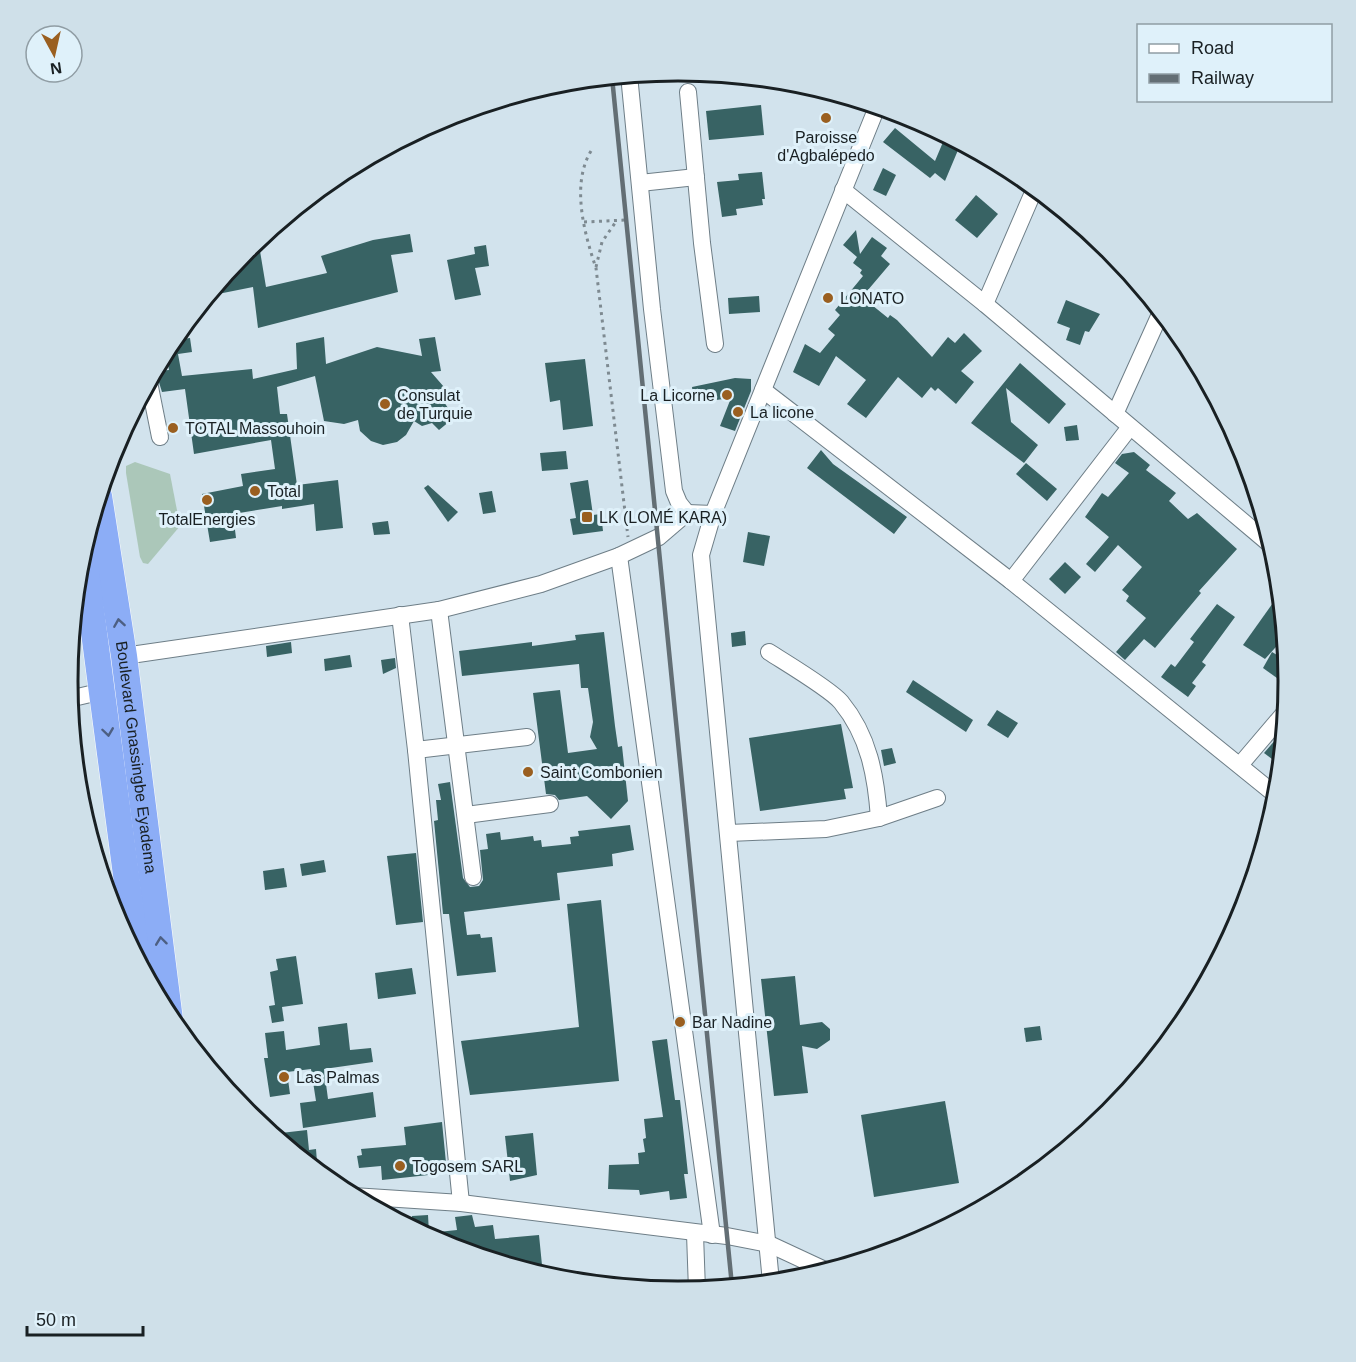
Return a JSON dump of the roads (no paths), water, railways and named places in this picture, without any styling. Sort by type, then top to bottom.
[{"type":"highway","name":"Boulevard Gnassingbe Eyadema","points":[[102,514],[124,656],[167,995]]},
{"type":"highway","name":"Boulevard Gnassingbe Eyadema","points":[[87,582],[134,932]]},
{"type":"street","points":[[629,83],[674,491],[687,513]]},
{"type":"street","points":[[688,92],[715,344]]},
{"type":"street","points":[[771,1273],[701,555],[713,514],[875,114]]},
{"type":"street","points":[[640,183],[696,177]]},
{"type":"street","points":[[843,190],[985,304],[1260,536]]},
{"type":"street","points":[[985,304],[1031,197]]},
{"type":"street","points":[[1115,414],[1157,320]]},
{"type":"street","points":[[763,390],[1011,581],[1268,788]]},
{"type":"street","points":[[151,394],[160,437]]},
{"type":"street","points":[[1011,581],[1130,427]]},
{"type":"street","points":[[124,656],[439,610],[541,584],[624,553],[659,537],[687,513],[713,514]]},
{"type":"street","points":[[624,553],[712,1235]]},
{"type":"street","points":[[439,610],[473,877]]},
{"type":"street","points":[[400,615],[416,750],[461,1203]]},
{"type":"street","points":[[769,652],[840,700],[870,753],[879,818]]},
{"type":"street","points":[[78,697],[103,691]]},
{"type":"street","points":[[1240,765],[1277,722]]},
{"type":"street","points":[[416,750],[527,737]]},
{"type":"street","points":[[729,833],[826,829],[879,818],[937,798]]},
{"type":"street","points":[[466,815],[550,804]]},
{"type":"street","points":[[372,1197],[461,1203],[712,1235],[769,1244],[814,1265]]},
{"type":"street","points":[[695,1234],[697,1281]]},
{"type":"railway","points":[[613,85],[731,1279]]},
{"type":"place","name":"Paroisse d'Agbalépedo","points":[[826,118]]},
{"type":"place","name":"LONATO","points":[[828,298]]},
{"type":"place","name":"La Licorne","points":[[727,395]]},
{"type":"place","name":"Consulat de Turquie","points":[[385,404]]},
{"type":"place","name":"La licone","points":[[738,412]]},
{"type":"place","name":"TOTAL Massouhoin","points":[[173,428]]},
{"type":"place","name":"Total","points":[[255,491]]},
{"type":"place","name":"TotalEnergies","points":[[207,500]]},
{"type":"place","name":"LK (LOMÉ KARA)","points":[[587,517]]},
{"type":"place","name":"Saint Combonien","points":[[528,772]]},
{"type":"place","name":"Bar Nadine","points":[[680,1022]]},
{"type":"place","name":"Las Palmas","points":[[284,1077]]},
{"type":"place","name":"Togosem SARL","points":[[400,1166]]}]
